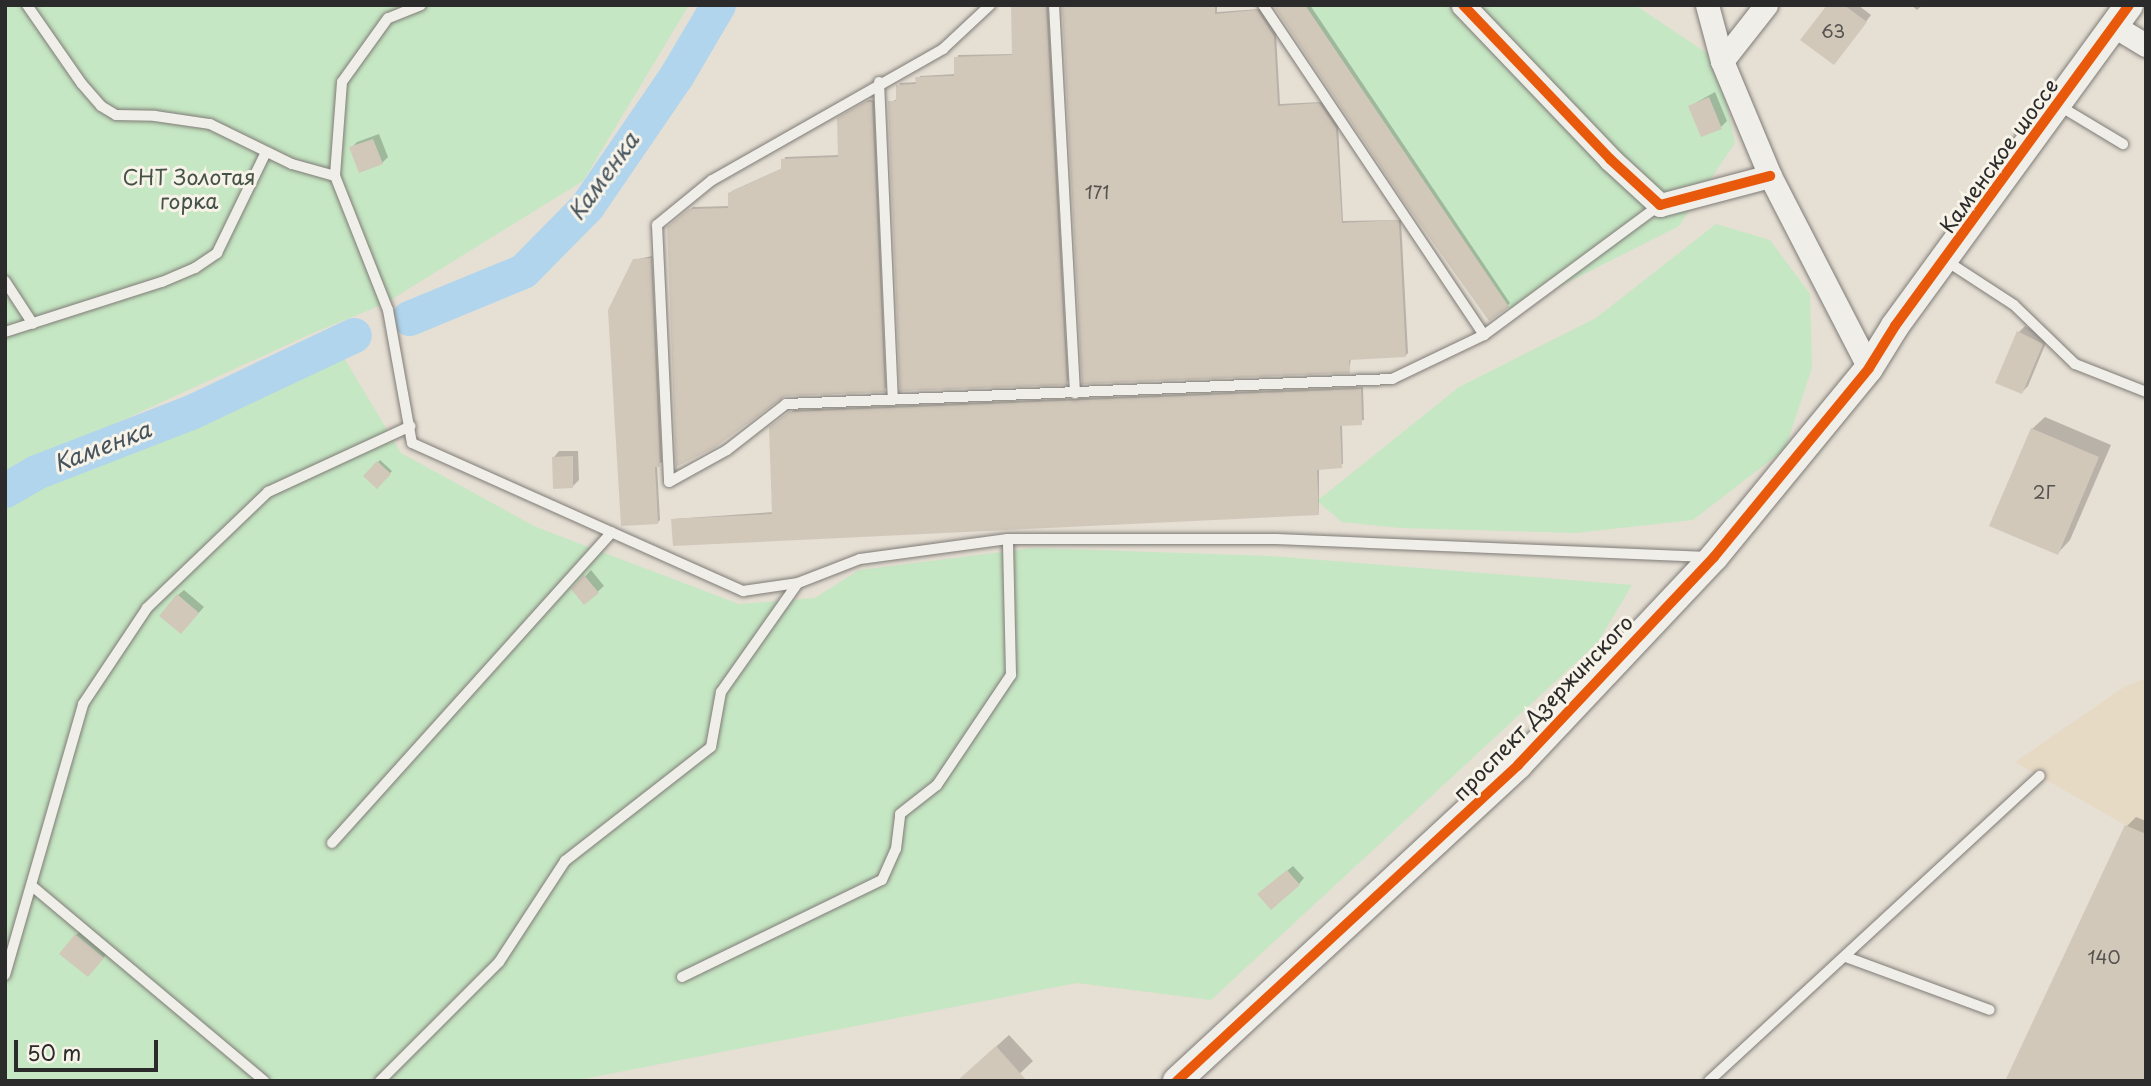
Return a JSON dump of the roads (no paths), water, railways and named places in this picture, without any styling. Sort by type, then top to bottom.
[{"type":"street","points":[[1463,5],[1610,159],[1660,205],[1770,176]]},
{"type":"street","points":[[1707,5],[1722,61],[1770,176],[1870,368]]},
{"type":"street","points":[[1722,61],[1766,5]]},
{"type":"street","points":[[2122,16],[2146,46]]},
{"type":"street","name":"Каменское шоссе","points":[[1895,326],[2122,16]]},
{"type":"street","name":"проспект Дзержинского","points":[[1189,1078],[1518,765],[1714,557],[1870,368],[1895,326]]},
{"type":"lane","points":[[27,5],[82,85],[101,106],[116,115],[155,116],[210,124],[292,164],[335,176]]},
{"type":"lane","points":[[421,5],[388,18],[342,82],[335,176],[388,310],[412,443],[743,591],[798,583],[860,559],[1008,539],[1276,539],[1714,557]]},
{"type":"lane","points":[[990,5],[943,49],[879,82],[823,118],[712,180],[657,225],[669,482],[727,450],[786,404],[1392,379],[1484,335],[1660,205]]},
{"type":"lane","points":[[1054,5],[1074,393]]},
{"type":"lane","points":[[1263,5],[1484,335]]},
{"type":"lane","points":[[879,82],[893,400]]},
{"type":"lane","points":[[2058,105],[2123,144]]},
{"type":"lane","points":[[5,332],[162,282],[195,268],[217,253],[266,152]]},
{"type":"lane","points":[[1945,260],[2014,305],[2075,364],[2146,392]]},
{"type":"lane","points":[[5,281],[33,324]]},
{"type":"lane","points":[[5,975],[82,704],[147,608],[268,492],[411,426]]},
{"type":"lane","points":[[332,843],[612,532]]},
{"type":"lane","points":[[682,977],[882,880],[896,849],[900,814],[937,785],[1011,675],[1008,539]]},
{"type":"lane","points":[[380,1081],[499,962],[565,861],[711,747],[721,692],[798,583]]},
{"type":"lane","points":[[1709,1081],[2040,776]]},
{"type":"lane","points":[[32,886],[264,1081]]},
{"type":"lane","points":[[1846,957],[1990,1010]]},
{"type":"waterway","name":"Каменка","points":[[409,318],[523,271],[587,206],[676,76],[718,5]]},
{"type":"waterway","name":"Каменка","points":[[5,490],[36,472],[191,412],[354,335]]},
{"type":"park label","name":"СНТ Золотая горка","points":[[189,188]]}]
